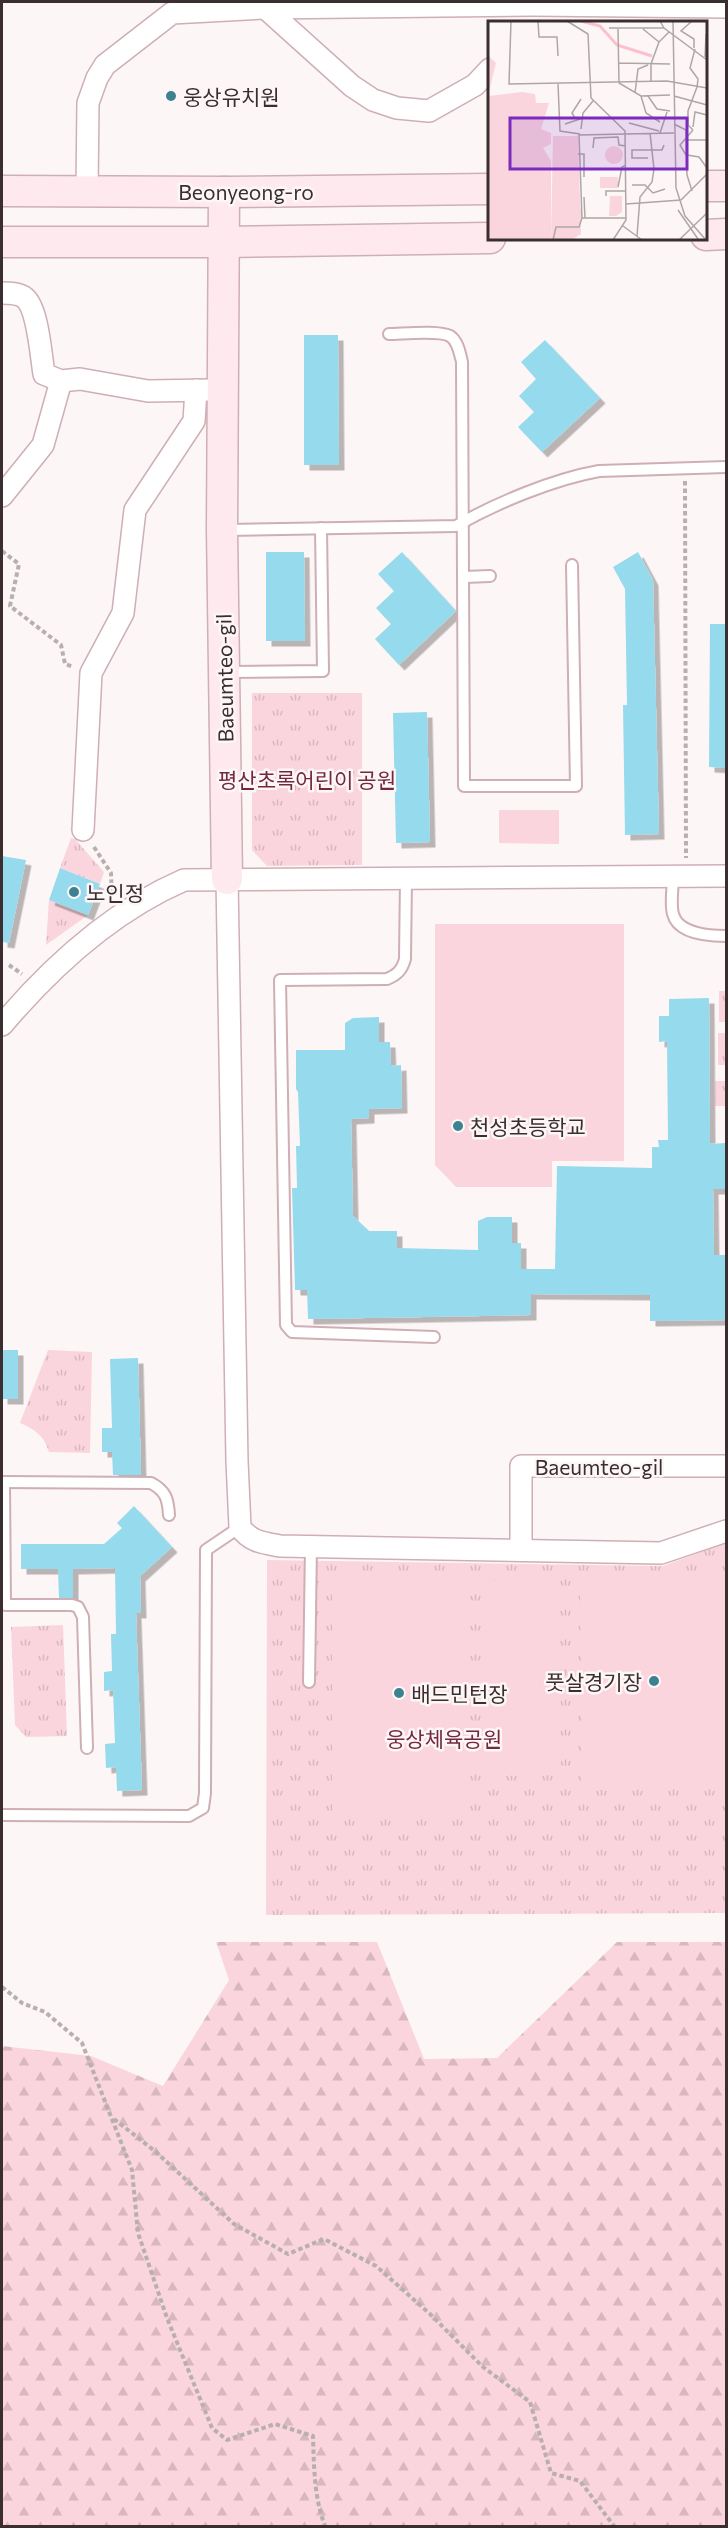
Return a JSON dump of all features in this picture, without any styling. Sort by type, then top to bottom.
[{"type":"main road","points":[[707,186],[726,186]]},
{"type":"main road","name":"Beonyeong-ro","points":[[2,191],[224,192],[488,189]]},
{"type":"main road","name":"Baeumteo-gil","points":[[224,192],[223,242],[209,390],[222,530],[227,879]]},
{"type":"main road","points":[[707,235],[726,234]]},
{"type":"main road","points":[[2,242],[223,242],[488,238]]},
{"type":"street","points":[[262,5],[352,86],[373,100],[397,108],[429,111],[475,85],[488,70]]},
{"type":"street","points":[[87,190],[88,103],[95,83],[105,65],[172,13],[262,5],[530,10],[726,8]]},
{"type":"street","points":[[2,293],[14,293],[26,298],[33,310],[44,374],[61,381],[80,379],[148,391],[209,390],[194,421],[135,510],[123,613],[91,673],[83,830]]},
{"type":"street","points":[[2,496],[43,445],[61,381]]},
{"type":"street","points":[[2,1025],[54,969],[81,946],[138,904],[184,880],[726,876]]},
{"type":"street","points":[[227,879],[240,1527],[246,1535],[257,1542],[280,1545],[661,1553],[726,1531]]},
{"type":"street","name":"Baeumteo-gil","points":[[521,1550],[520,1466],[726,1466]]},
{"type":"lane","points":[[389,334],[441,334],[451,337],[458,346],[462,362],[465,521],[465,786],[576,786],[572,565]]},
{"type":"lane","points":[[222,530],[456,526],[484,510],[581,474],[599,471],[726,467]]},
{"type":"lane","points":[[224,672],[323,671],[321,528]]},
{"type":"lane","points":[[465,577],[490,576]]},
{"type":"lane","points":[[680,876],[673,915],[678,922],[699,934],[726,936]]},
{"type":"lane","points":[[406,878],[405,959],[403,968],[394,976],[387,980],[280,980],[286,1325],[292,1332],[434,1337]]},
{"type":"lane","points":[[87,1748],[83,1617],[78,1607],[72,1605],[3,1606],[2,1482],[151,1484],[162,1489],[168,1498],[169,1515]]},
{"type":"lane","points":[[2,1815],[189,1816],[202,1808],[205,1793],[206,1550],[240,1527]]},
{"type":"lane","points":[[309,1682],[311,1545]]},
{"type":"path","points":[[680,876],[685,468]]},
{"type":"path","points":[[2,551],[19,564],[10,606],[61,645],[65,664],[91,673]]},
{"type":"path","points":[[83,830],[111,873],[112,904]]},
{"type":"path","points":[[9,965],[21,975],[30,968]]},
{"type":"path","points":[[2,1987],[22,2003],[45,2012],[82,2043],[114,2119],[132,2170],[138,2233],[167,2318],[212,2428],[227,2440],[275,2424],[313,2436],[314,2483],[318,2508],[325,2526]]},
{"type":"path","points":[[114,2119],[156,2152],[234,2224],[288,2254],[324,2239],[376,2266],[430,2314],[483,2367],[530,2402],[551,2473],[580,2481],[614,2526]]},
{"type":"green space","name":"평산초록어린이 공원","points":[[252,693],[362,693],[362,865],[267,866],[252,850]]},
{"type":"green space","points":[[499,810],[559,810],[559,844],[499,843]]},
{"type":"green space","points":[[71,838],[75,839],[104,872],[100,884],[60,868]]},
{"type":"green space","points":[[49,900],[88,915],[46,945]]},
{"type":"green space","points":[[435,924],[624,924],[624,1161],[552,1161],[552,1187],[456,1187],[435,1165]]},
{"type":"green space","points":[[719,991],[726,991],[726,1022],[719,1022]]},
{"type":"green space","points":[[718,1033],[726,1033],[726,1065],[718,1065]]},
{"type":"green space","points":[[715,1081],[726,1081],[726,1106],[715,1106]]},
{"type":"green space","points":[[48,1350],[92,1352],[90,1453],[49,1452],[39,1434],[20,1423]]},
{"type":"green space","name":"웅상체육공원","points":[[726,1543],[726,1913],[266,1915],[267,1560],[663,1566]]},
{"type":"green space","name":"배드민턴장","points":[[332,1572],[466,1572],[466,1814],[332,1814]]},
{"type":"green space","name":"풋살경기장","points":[[726,1572],[726,1788],[582,1790],[580,1573]]},
{"type":"green space","points":[[559,1579],[561,1775],[487,1776],[485,1580]]},
{"type":"green space","points":[[63,1625],[67,1736],[26,1737],[15,1725],[11,1627]]},
{"type":"green space","points":[[216,1942],[377,1942],[424,2059],[497,2058],[617,1942],[726,1942],[726,2526],[2,2526],[2,2046],[91,2056],[163,2086],[229,1980]]},
{"type":"building","points":[[304,335],[338,335],[339,465],[304,465]]},
{"type":"building","points":[[545,340],[600,398],[542,452],[518,427],[534,412],[519,396],[536,379],[521,362]]},
{"type":"building","points":[[266,552],[304,552],[305,641],[266,641]]},
{"type":"building","points":[[402,552],[456,611],[399,665],[375,639],[391,624],[376,608],[394,591],[378,574]]},
{"type":"building","points":[[638,552],[653,580],[659,834],[625,835],[623,705],[627,705],[625,589],[613,567]]},
{"type":"building","points":[[710,624],[726,624],[726,768],[709,767]]},
{"type":"building","points":[[427,712],[430,842],[396,843],[393,713]]},
{"type":"building","points":[[2,856],[26,860],[9,943],[2,942]]},
{"type":"building","name":"노인정","points":[[60,868],[100,884],[88,915],[49,900]]},
{"type":"building","points":[[709,998],[710,1144],[726,1143],[726,1189],[713,1189],[714,1255],[726,1255],[726,1320],[650,1321],[650,1295],[531,1294],[531,1315],[308,1319],[307,1290],[295,1290],[292,1188],[297,1188],[296,1146],[300,1146],[296,1050],[345,1050],[345,1023],[353,1018],[379,1017],[379,1042],[390,1042],[391,1066],[401,1065],[402,1108],[369,1109],[369,1118],[351,1119],[353,1216],[369,1231],[397,1231],[397,1248],[478,1250],[478,1221],[487,1217],[512,1217],[512,1243],[521,1243],[521,1269],[555,1269],[557,1166],[652,1168],[652,1147],[659,1147],[658,1140],[668,1140],[667,1041],[659,1042],[659,1016],[669,1016],[669,999]]},
{"type":"building","points":[[2,1350],[18,1350],[18,1399],[2,1399]]},
{"type":"building","points":[[138,1358],[141,1475],[113,1475],[112,1452],[102,1452],[102,1428],[112,1428],[110,1359]]},
{"type":"building","points":[[134,1506],[172,1547],[140,1576],[141,1613],[136,1613],[142,1790],[117,1791],[116,1767],[106,1768],[105,1744],[115,1743],[113,1690],[104,1691],[104,1672],[112,1671],[111,1634],[116,1634],[115,1568],[73,1569],[73,1598],[59,1598],[58,1569],[21,1569],[21,1544],[104,1544],[122,1528],[117,1523]]},
{"type":"place","name":"웅상유치원","points":[[171,96]]},
{"type":"place","name":"노인정","points":[[74,892]]},
{"type":"place","name":"천성초등학교","points":[[458,1126]]},
{"type":"place","name":"풋살경기장","points":[[654,1681]]},
{"type":"place","name":"배드민턴장","points":[[399,1693]]}]
